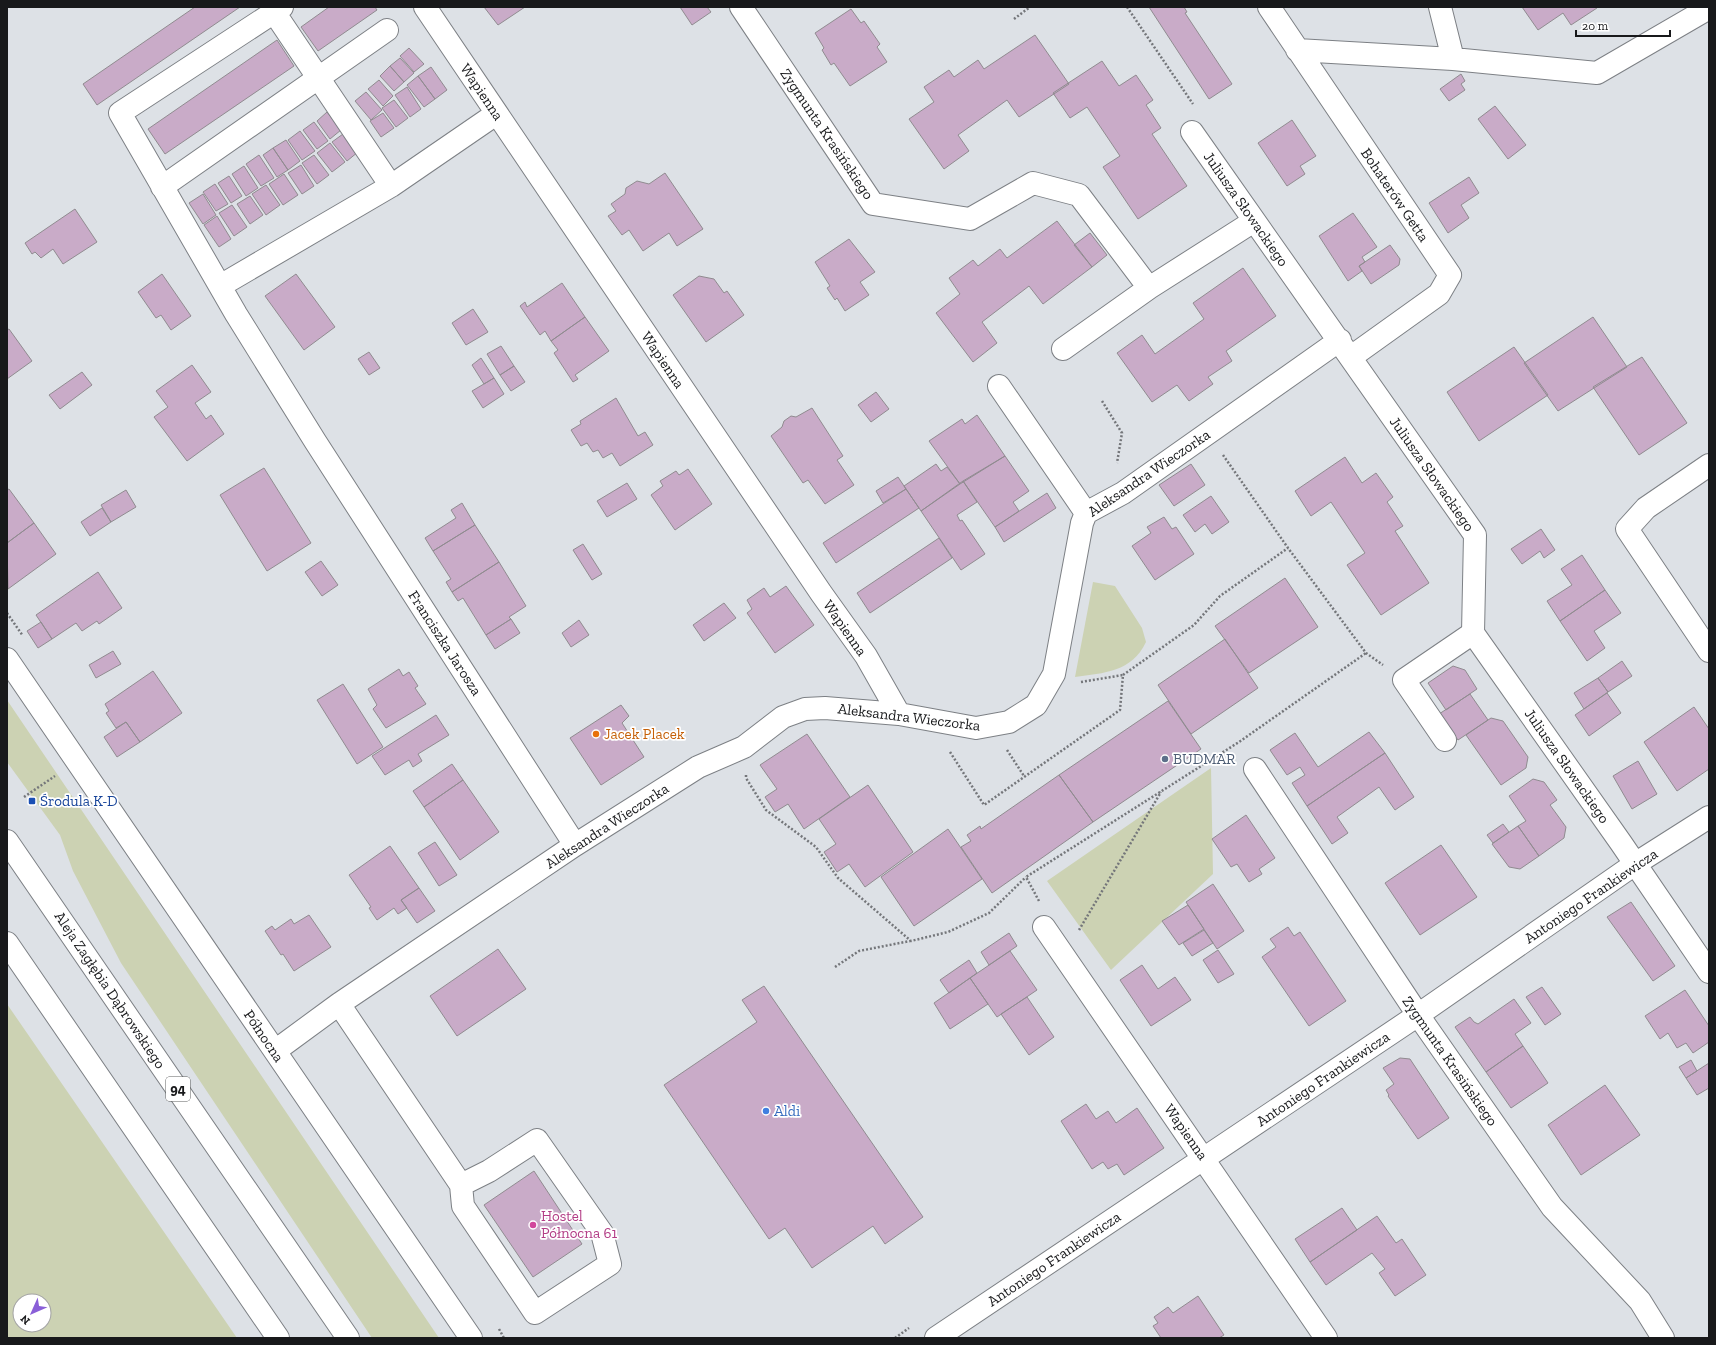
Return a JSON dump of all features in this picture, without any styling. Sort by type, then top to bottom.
[{"type":"street","name":"Wapienna","points":[[425,7],[821,593],[866,656],[899,714]]},
{"type":"street","name":"Zygmunta Krasińskiego","points":[[741,7],[873,204],[970,220],[1033,183],[1079,195],[1149,288]]},
{"type":"street","name":"Bohaterów Getta","points":[[1269,7],[1450,275],[1438,294],[1346,349]]},
{"type":"street","points":[[1440,7],[1453,59]]},
{"type":"street","points":[[1297,50],[1453,59],[1597,73],[1709,8]]},
{"type":"street","points":[[278,10],[318,78],[391,186]]},
{"type":"street","name":"Franciszka Jarosza","points":[[278,10],[120,113],[220,286],[316,441],[575,845]]},
{"type":"street","points":[[162,187],[387,30]]},
{"type":"street","points":[[220,286],[391,186],[496,114]]},
{"type":"street","name":"Juliusza Słowackiego","points":[[1192,132],[1346,349],[1475,535],[1473,633],[1709,972]]},
{"type":"street","points":[[1063,349],[1149,288],[1254,221]]},
{"type":"street","name":"Aleksandra Wieczorka","points":[[275,1051],[339,1004],[575,845],[698,767],[744,747],[783,717],[805,709],[825,708],[899,714],[976,728],[1009,722],[1036,705],[1054,674],[1082,523],[1086,513],[1123,492],[1208,433],[1346,349]]},
{"type":"street","points":[[999,386],[1086,513]]},
{"type":"street","points":[[1709,465],[1646,508],[1627,529],[1709,651]]},
{"type":"street","points":[[1445,740],[1404,680],[1473,633]]},
{"type":"street","name":"Północna","points":[[7,659],[471,1338]]},
{"type":"street","name":"Zygmunta Krasińskiego","points":[[1255,769],[1418,1016],[1552,1206],[1640,1301],[1664,1338]]},
{"type":"street","name":"Antoniego Frankiewicza","points":[[936,1338],[1418,1016],[1635,864],[1709,817]]},
{"type":"street","name":"Aleja Zagłębia Dąbrowskiego","points":[[7,841],[348,1338]]},
{"type":"street","name":"Wapienna","points":[[1044,927],[1204,1158],[1326,1338]]},
{"type":"street","points":[[7,944],[278,1338]]},
{"type":"street","points":[[339,1004],[461,1185],[463,1206],[535,1313],[610,1264],[602,1234],[537,1140],[489,1171],[461,1185]]},
{"type":"street","points":[[254,1304],[262,1338]]},
{"type":"path","points":[[1014,18],[1030,7]]},
{"type":"path","points":[[1126,7],[1196,108],[1192,132]]},
{"type":"path","points":[[1102,401],[1122,433],[1115,478],[1123,492]]},
{"type":"path","points":[[835,967],[859,951],[948,932],[989,913],[1026,877],[1239,742],[1366,653],[1288,548],[1208,433]]},
{"type":"path","points":[[1047,687],[1124,675],[1194,625],[1220,596],[1288,548]]},
{"type":"path","points":[[964,774],[984,804],[1120,710],[1124,675]]},
{"type":"path","points":[[1004,745],[1024,776]]},
{"type":"path","points":[[744,747],[746,778],[766,810],[816,847],[838,878],[911,941]]},
{"type":"path","points":[[24,797],[56,776]]},
{"type":"path","points":[[1064,956],[1162,791]]},
{"type":"path","points":[[1026,877],[1032,888]]},
{"type":"green space","points":[[1093,582],[1115,586],[1142,628],[1146,642],[1133,660],[1125,665],[1107,672],[1075,677]]},
{"type":"green space","points":[[7,700],[439,1338],[372,1338],[121,963],[73,871],[60,835],[7,762]]},
{"type":"green space","points":[[1211,768],[1213,874],[1111,970],[1047,881]]},
{"type":"green space","points":[[7,1004],[237,1338],[7,1338]]},
{"type":"building","points":[[195,7],[240,7],[97,105],[83,84]]},
{"type":"building","points":[[329,7],[375,7],[377,10],[318,51],[301,27]]},
{"type":"building","points":[[484,7],[525,7],[498,25]]},
{"type":"building","points":[[680,7],[707,7],[711,12],[692,25]]},
{"type":"building","points":[[1149,7],[1184,7],[1187,12],[1185,13],[1232,84],[1209,99]]},
{"type":"building","points":[[1522,7],[1597,8],[1571,25],[1563,13],[1538,30]]},
{"type":"building","points":[[851,9],[861,23],[864,21],[880,44],[877,47],[887,62],[850,86],[834,63],[831,65],[822,50],[824,48],[815,33]]},
{"type":"building","points":[[1035,35],[1069,84],[1019,117],[1007,100],[958,135],[969,151],[944,169],[909,119],[934,102],[924,87],[949,70],[954,77],[978,60],[984,69]]},
{"type":"building","points":[[277,40],[294,66],[165,154],[148,129]]},
{"type":"building","points":[[409,48],[424,64],[414,72],[400,56]]},
{"type":"building","points":[[400,58],[414,73],[404,82],[390,66]]},
{"type":"building","points":[[1102,61],[1119,86],[1136,75],[1153,100],[1146,105],[1161,128],[1152,134],[1187,186],[1138,219],[1103,167],[1120,156],[1087,107],[1070,118],[1053,93]]},
{"type":"building","points":[[390,66],[404,82],[394,91],[380,76]]},
{"type":"building","points":[[431,67],[447,90],[435,99],[418,76]]},
{"type":"building","points":[[1461,74],[1465,81],[1461,84],[1465,90],[1449,101],[1440,89]]},
{"type":"building","points":[[418,76],[435,99],[424,107],[407,85]]},
{"type":"building","points":[[379,80],[393,96],[383,106],[368,89]]},
{"type":"building","points":[[407,87],[421,109],[410,117],[395,95]]},
{"type":"building","points":[[366,92],[382,110],[371,120],[355,101]]},
{"type":"building","points":[[394,100],[408,118],[396,127],[382,108]]},
{"type":"building","points":[[1495,106],[1526,145],[1508,159],[1478,119]]},
{"type":"building","points":[[327,112],[341,130],[330,139],[317,121]]},
{"type":"building","points":[[383,113],[394,128],[381,137],[370,121]]},
{"type":"building","points":[[1292,120],[1316,156],[1300,166],[1305,174],[1287,186],[1258,143]]},
{"type":"building","points":[[314,122],[328,141],[317,149],[303,130]]},
{"type":"building","points":[[300,131],[315,151],[302,160],[288,140]]},
{"type":"building","points":[[343,134],[358,152],[347,161],[332,142]]},
{"type":"building","points":[[286,140],[300,161],[288,170],[273,148]]},
{"type":"building","points":[[330,143],[345,162],[332,172],[317,153]]},
{"type":"building","points":[[273,148],[288,170],[277,177],[263,155]]},
{"type":"building","points":[[259,155],[274,178],[261,186],[246,164]]},
{"type":"building","points":[[314,155],[329,175],[317,184],[302,163]]},
{"type":"building","points":[[301,165],[314,186],[302,194],[288,173]]},
{"type":"building","points":[[244,166],[258,188],[246,196],[232,174]]},
{"type":"building","points":[[665,173],[703,229],[677,246],[669,233],[643,251],[629,230],[622,235],[608,216],[616,211],[611,204],[625,194],[626,188],[637,181],[649,184]]},
{"type":"building","points":[[284,174],[298,195],[283,205],[269,184]]},
{"type":"building","points":[[229,176],[242,196],[231,203],[218,183]]},
{"type":"building","points":[[1469,177],[1479,193],[1461,205],[1469,218],[1448,233],[1429,203]]},
{"type":"building","points":[[215,184],[228,204],[216,211],[203,192]]},
{"type":"building","points":[[266,185],[280,205],[266,215],[252,194]]},
{"type":"building","points":[[203,194],[216,215],[203,224],[189,203]]},
{"type":"building","points":[[250,196],[263,215],[250,224],[237,204]]},
{"type":"building","points":[[232,205],[247,227],[234,236],[219,213]]},
{"type":"building","points":[[75,209],[97,242],[63,264],[53,249],[41,258],[35,252],[32,254],[25,243]]},
{"type":"building","points":[[1353,213],[1377,247],[1362,257],[1365,262],[1359,266],[1362,271],[1348,281],[1319,236]]},
{"type":"building","points":[[217,216],[231,239],[219,247],[204,225]]},
{"type":"building","points":[[1057,221],[1092,267],[1043,304],[1029,286],[982,322],[997,343],[973,362],[936,313],[960,294],[949,278],[973,260],[978,266],[1000,249],[1007,258]]},
{"type":"building","points":[[1090,233],[1107,255],[1092,267],[1074,245]]},
{"type":"building","points":[[849,239],[875,272],[860,282],[869,295],[845,311],[837,298],[835,300],[827,288],[830,286],[815,262]]},
{"type":"building","points":[[1390,245],[1400,259],[1399,265],[1371,284],[1359,266]]},
{"type":"building","points":[[1243,268],[1276,316],[1226,351],[1232,361],[1208,377],[1213,384],[1189,401],[1177,385],[1152,402],[1117,353],[1142,335],[1155,354],[1204,319],[1193,303]]},
{"type":"building","points":[[162,274],[191,316],[171,330],[161,315],[156,318],[138,292]]},
{"type":"building","points":[[296,274],[335,327],[304,350],[265,296]]},
{"type":"building","points":[[699,276],[714,279],[724,293],[727,291],[744,315],[706,342],[673,295]]},
{"type":"building","points":[[562,283],[585,317],[551,341],[545,331],[540,335],[520,306],[525,302],[527,307]]},
{"type":"building","points":[[473,309],[488,332],[466,345],[452,323]]},
{"type":"building","points":[[585,317],[609,351],[575,375],[578,379],[573,382],[554,353],[558,350],[551,341]]},
{"type":"building","points":[[1593,317],[1627,367],[1558,411],[1524,363]]},
{"type":"building","points":[[9,329],[32,361],[7,379],[7,330]]},
{"type":"building","points":[[501,346],[514,366],[500,375],[487,354]]},
{"type":"building","points":[[1514,347],[1548,395],[1479,441],[1447,392]]},
{"type":"building","points":[[369,352],[380,368],[369,375],[358,359]]},
{"type":"building","points":[[1642,357],[1687,423],[1639,455],[1593,387]]},
{"type":"building","points":[[481,358],[494,378],[484,384],[472,365]]},
{"type":"building","points":[[192,365],[211,392],[195,403],[206,419],[211,415],[224,434],[187,461],[154,417],[168,407],[156,391]]},
{"type":"building","points":[[514,366],[525,382],[511,391],[500,375]]},
{"type":"building","points":[[82,372],[92,385],[60,409],[49,395]]},
{"type":"building","points":[[494,378],[504,394],[483,408],[472,391]]},
{"type":"building","points":[[876,392],[889,409],[871,422],[858,405]]},
{"type":"building","points":[[616,398],[638,436],[645,432],[653,445],[620,466],[612,453],[603,458],[598,450],[593,452],[587,443],[581,446],[571,430],[581,424],[580,421]]},
{"type":"building","points":[[812,408],[843,456],[837,460],[854,485],[825,504],[808,480],[803,483],[771,436],[782,427],[784,421],[791,416],[796,417]]},
{"type":"building","points":[[977,415],[1005,456],[960,484],[929,441],[962,419],[965,424]]},
{"type":"building","points":[[1005,456],[1029,491],[1013,502],[1019,511],[995,527],[963,481]]},
{"type":"building","points":[[1345,457],[1362,483],[1376,473],[1393,497],[1387,502],[1403,526],[1395,531],[1429,583],[1381,615],[1347,565],[1365,553],[1331,502],[1311,516],[1295,491]]},
{"type":"building","points":[[936,464],[941,471],[947,467],[960,484],[921,511],[904,486]]},
{"type":"building","points":[[1191,464],[1205,485],[1174,506],[1159,485]]},
{"type":"building","points":[[264,468],[311,543],[267,571],[220,495]]},
{"type":"building","points":[[688,469],[712,504],[675,530],[651,495],[663,486],[660,481],[676,471],[679,475]]},
{"type":"building","points":[[898,477],[906,489],[883,503],[876,491]]},
{"type":"building","points":[[963,481],[977,502],[957,515],[985,554],[961,570],[921,511]]},
{"type":"building","points":[[627,483],[637,499],[607,517],[597,501]]},
{"type":"building","points":[[9,489],[34,523],[7,543],[7,490]]},
{"type":"building","points":[[906,489],[919,508],[836,563],[823,543]]},
{"type":"building","points":[[126,490],[136,507],[111,522],[101,505]]},
{"type":"building","points":[[1047,493],[1056,508],[1004,542],[995,527]]},
{"type":"building","points":[[1211,496],[1229,522],[1212,534],[1205,524],[1195,532],[1183,515]]},
{"type":"building","points":[[462,503],[475,525],[433,551],[425,538],[456,518],[451,510]]},
{"type":"building","points":[[102,508],[111,522],[90,536],[81,522]]},
{"type":"building","points":[[1164,517],[1172,529],[1176,527],[1194,554],[1155,580],[1132,546],[1151,533],[1147,527]]},
{"type":"building","points":[[34,523],[56,554],[8,589],[7,543]]},
{"type":"building","points":[[475,525],[499,562],[452,592],[446,582],[451,579],[433,551]]},
{"type":"building","points":[[1541,529],[1555,550],[1544,558],[1540,551],[1522,564],[1511,549]]},
{"type":"building","points":[[939,538],[952,558],[870,613],[857,593]]},
{"type":"building","points":[[583,544],[602,574],[592,580],[573,550]]},
{"type":"building","points":[[1582,555],[1605,590],[1560,621],[1547,601],[1572,585],[1561,569]]},
{"type":"building","points":[[321,561],[338,585],[322,596],[305,572]]},
{"type":"building","points":[[499,562],[526,606],[509,617],[511,619],[486,635],[463,598],[458,601],[452,592]]},
{"type":"building","points":[[98,572],[122,608],[99,624],[97,621],[82,631],[76,623],[52,639],[36,615]]},
{"type":"building","points":[[1285,578],[1318,627],[1249,673],[1215,626]]},
{"type":"building","points":[[786,586],[814,625],[775,653],[747,613],[752,609],[747,600],[764,588],[770,597]]},
{"type":"building","points":[[1605,590],[1621,613],[1594,631],[1605,648],[1587,661],[1560,621]]},
{"type":"building","points":[[724,603],[736,618],[704,641],[693,625]]},
{"type":"building","points":[[511,619],[520,633],[495,649],[486,635]]},
{"type":"building","points":[[579,620],[589,635],[571,647],[562,633]]},
{"type":"building","points":[[41,622],[52,639],[38,648],[27,631]]},
{"type":"building","points":[[1225,639],[1258,688],[1191,734],[1158,685]]},
{"type":"building","points":[[113,651],[121,664],[96,678],[89,665]]},
{"type":"building","points":[[1622,661],[1632,676],[1608,692],[1598,678]]},
{"type":"building","points":[[1453,666],[1465,670],[1477,689],[1446,710],[1428,683]]},
{"type":"building","points":[[399,669],[403,676],[409,672],[418,686],[415,688],[426,704],[386,728],[373,709],[377,705],[368,689]]},
{"type":"building","points":[[153,671],[182,713],[140,742],[126,722],[116,728],[106,713],[109,711],[105,704]]},
{"type":"building","points":[[1598,678],[1608,692],[1584,709],[1574,693]]},
{"type":"building","points":[[343,684],[383,747],[357,764],[317,700]]},
{"type":"building","points":[[1607,693],[1621,713],[1589,736],[1575,715]]},
{"type":"building","points":[[1470,694],[1488,720],[1458,740],[1439,714]]},
{"type":"building","points":[[1168,701],[1201,749],[1093,822],[1059,775]]},
{"type":"building","points":[[621,705],[629,716],[622,723],[644,757],[601,785],[570,738]]},
{"type":"building","points":[[1694,707],[1709,729],[1709,769],[1677,791],[1644,742]]},
{"type":"building","points":[[436,715],[449,735],[418,754],[422,761],[413,767],[409,760],[385,775],[372,756]]},
{"type":"building","points":[[1491,718],[1503,721],[1528,757],[1526,768],[1501,785],[1466,735]]},
{"type":"building","points":[[126,722],[140,742],[117,757],[104,737]]},
{"type":"building","points":[[1369,732],[1385,753],[1307,806],[1292,783],[1305,775],[1300,767],[1287,775],[1270,750],[1295,733],[1318,767]]},
{"type":"building","points":[[807,734],[850,797],[804,829],[788,804],[775,812],[765,797],[777,789],[760,765]]},
{"type":"building","points":[[1385,753],[1414,797],[1395,810],[1379,787],[1337,817],[1348,833],[1332,844],[1307,806]]},
{"type":"building","points":[[1638,761],[1657,794],[1632,809],[1613,776]]},
{"type":"building","points":[[452,764],[463,780],[424,807],[413,791]]},
{"type":"building","points":[[1059,775],[1093,822],[992,893],[961,847],[971,841],[967,835],[980,826],[981,829]]},
{"type":"building","points":[[1533,779],[1544,782],[1557,800],[1550,805],[1566,827],[1564,838],[1539,856],[1518,826],[1526,821],[1509,796]]},
{"type":"building","points":[[463,780],[499,832],[460,860],[424,807]]},
{"type":"building","points":[[868,785],[913,852],[865,887],[849,864],[837,872],[824,852],[836,844],[819,819]]},
{"type":"building","points":[[1246,815],[1275,858],[1259,869],[1262,874],[1249,882],[1237,864],[1231,867],[1212,839]]},
{"type":"building","points":[[1503,824],[1509,832],[1493,843],[1487,835]]},
{"type":"building","points":[[1518,826],[1539,856],[1520,869],[1509,867],[1492,844]]},
{"type":"building","points":[[948,829],[982,879],[914,926],[881,877]]},
{"type":"building","points":[[435,842],[457,875],[439,886],[418,853]]},
{"type":"building","points":[[1441,845],[1477,897],[1420,935],[1385,883]]},
{"type":"building","points":[[390,846],[419,888],[401,900],[407,908],[398,914],[394,908],[377,920],[369,908],[371,907],[349,875]]},
{"type":"building","points":[[1213,884],[1244,931],[1217,949],[1186,902]]},
{"type":"building","points":[[419,888],[435,911],[417,923],[401,900]]},
{"type":"building","points":[[1631,902],[1675,966],[1653,981],[1607,917]]},
{"type":"building","points":[[1188,905],[1204,929],[1179,945],[1162,921]]},
{"type":"building","points":[[309,915],[331,947],[294,971],[265,931],[272,926],[275,930],[291,919],[294,924]]},
{"type":"building","points":[[1288,927],[1294,936],[1300,932],[1346,1001],[1309,1026],[1262,957],[1276,947],[1270,939]]},
{"type":"building","points":[[1204,930],[1213,943],[1192,956],[1183,943]]},
{"type":"building","points":[[1009,933],[1017,946],[989,965],[981,952]]},
{"type":"building","points":[[498,949],[526,989],[457,1036],[430,996]]},
{"type":"building","points":[[1218,950],[1234,974],[1218,983],[1203,960]]},
{"type":"building","points":[[1010,951],[1037,990],[997,1017],[970,978]]},
{"type":"building","points":[[969,960],[977,973],[949,993],[940,980]]},
{"type":"building","points":[[1142,965],[1158,989],[1175,977],[1191,1000],[1151,1026],[1120,980]]},
{"type":"building","points":[[970,978],[988,1004],[950,1029],[934,1003]]},
{"type":"building","name":"Aldi","points":[[764,986],[923,1217],[885,1244],[873,1226],[812,1268],[785,1228],[769,1239],[664,1085],[757,1022],[742,1000]]},
{"type":"building","points":[[1542,987],[1561,1014],[1545,1025],[1526,997]]},
{"type":"building","points":[[1685,990],[1709,1026],[1709,1042],[1693,1053],[1686,1043],[1677,1048],[1668,1033],[1660,1039],[1645,1016]]},
{"type":"building","points":[[1027,997],[1054,1037],[1029,1055],[1001,1014]]},
{"type":"building","points":[[1514,999],[1531,1023],[1515,1034],[1523,1046],[1486,1072],[1455,1027],[1470,1017],[1478,1024]]},
{"type":"building","points":[[1523,1046],[1548,1083],[1511,1108],[1486,1072]]},
{"type":"building","points":[[1400,1058],[1410,1059],[1449,1118],[1418,1139],[1388,1096],[1389,1095],[1386,1090],[1394,1084],[1383,1068]]},
{"type":"building","points":[[1691,1060],[1697,1071],[1686,1078],[1679,1067]]},
{"type":"building","points":[[1709,1063],[1709,1088],[1697,1095],[1686,1078]]},
{"type":"building","points":[[1605,1085],[1640,1135],[1581,1175],[1548,1125]]},
{"type":"building","points":[[1086,1104],[1096,1119],[1108,1111],[1116,1123],[1137,1108],[1164,1148],[1124,1175],[1117,1164],[1108,1169],[1103,1162],[1092,1169],[1061,1121]]},
{"type":"building","name":"Hostel Północna 61","points":[[534,1171],[582,1244],[533,1277],[484,1205]]},
{"type":"building","points":[[1342,1208],[1357,1230],[1310,1262],[1295,1239]]},
{"type":"building","points":[[1377,1216],[1396,1243],[1402,1239],[1426,1275],[1395,1296],[1379,1273],[1385,1269],[1372,1253],[1326,1285],[1310,1262]]},
{"type":"building","points":[[1198,1296],[1224,1335],[1219,1338],[1161,1338],[1153,1326],[1158,1323],[1154,1317],[1168,1307],[1173,1313]]},
{"type":"place","name":"Jacek Placek","points":[[596,734]]},
{"type":"place","name":"BUDMAR","points":[[1165,759]]},
{"type":"place","name":"Środula K-D","points":[[32,801]]},
{"type":"place","name":"Aldi","points":[[766,1111]]},
{"type":"place","name":"Hostel Północna 61","points":[[533,1225]]}]
